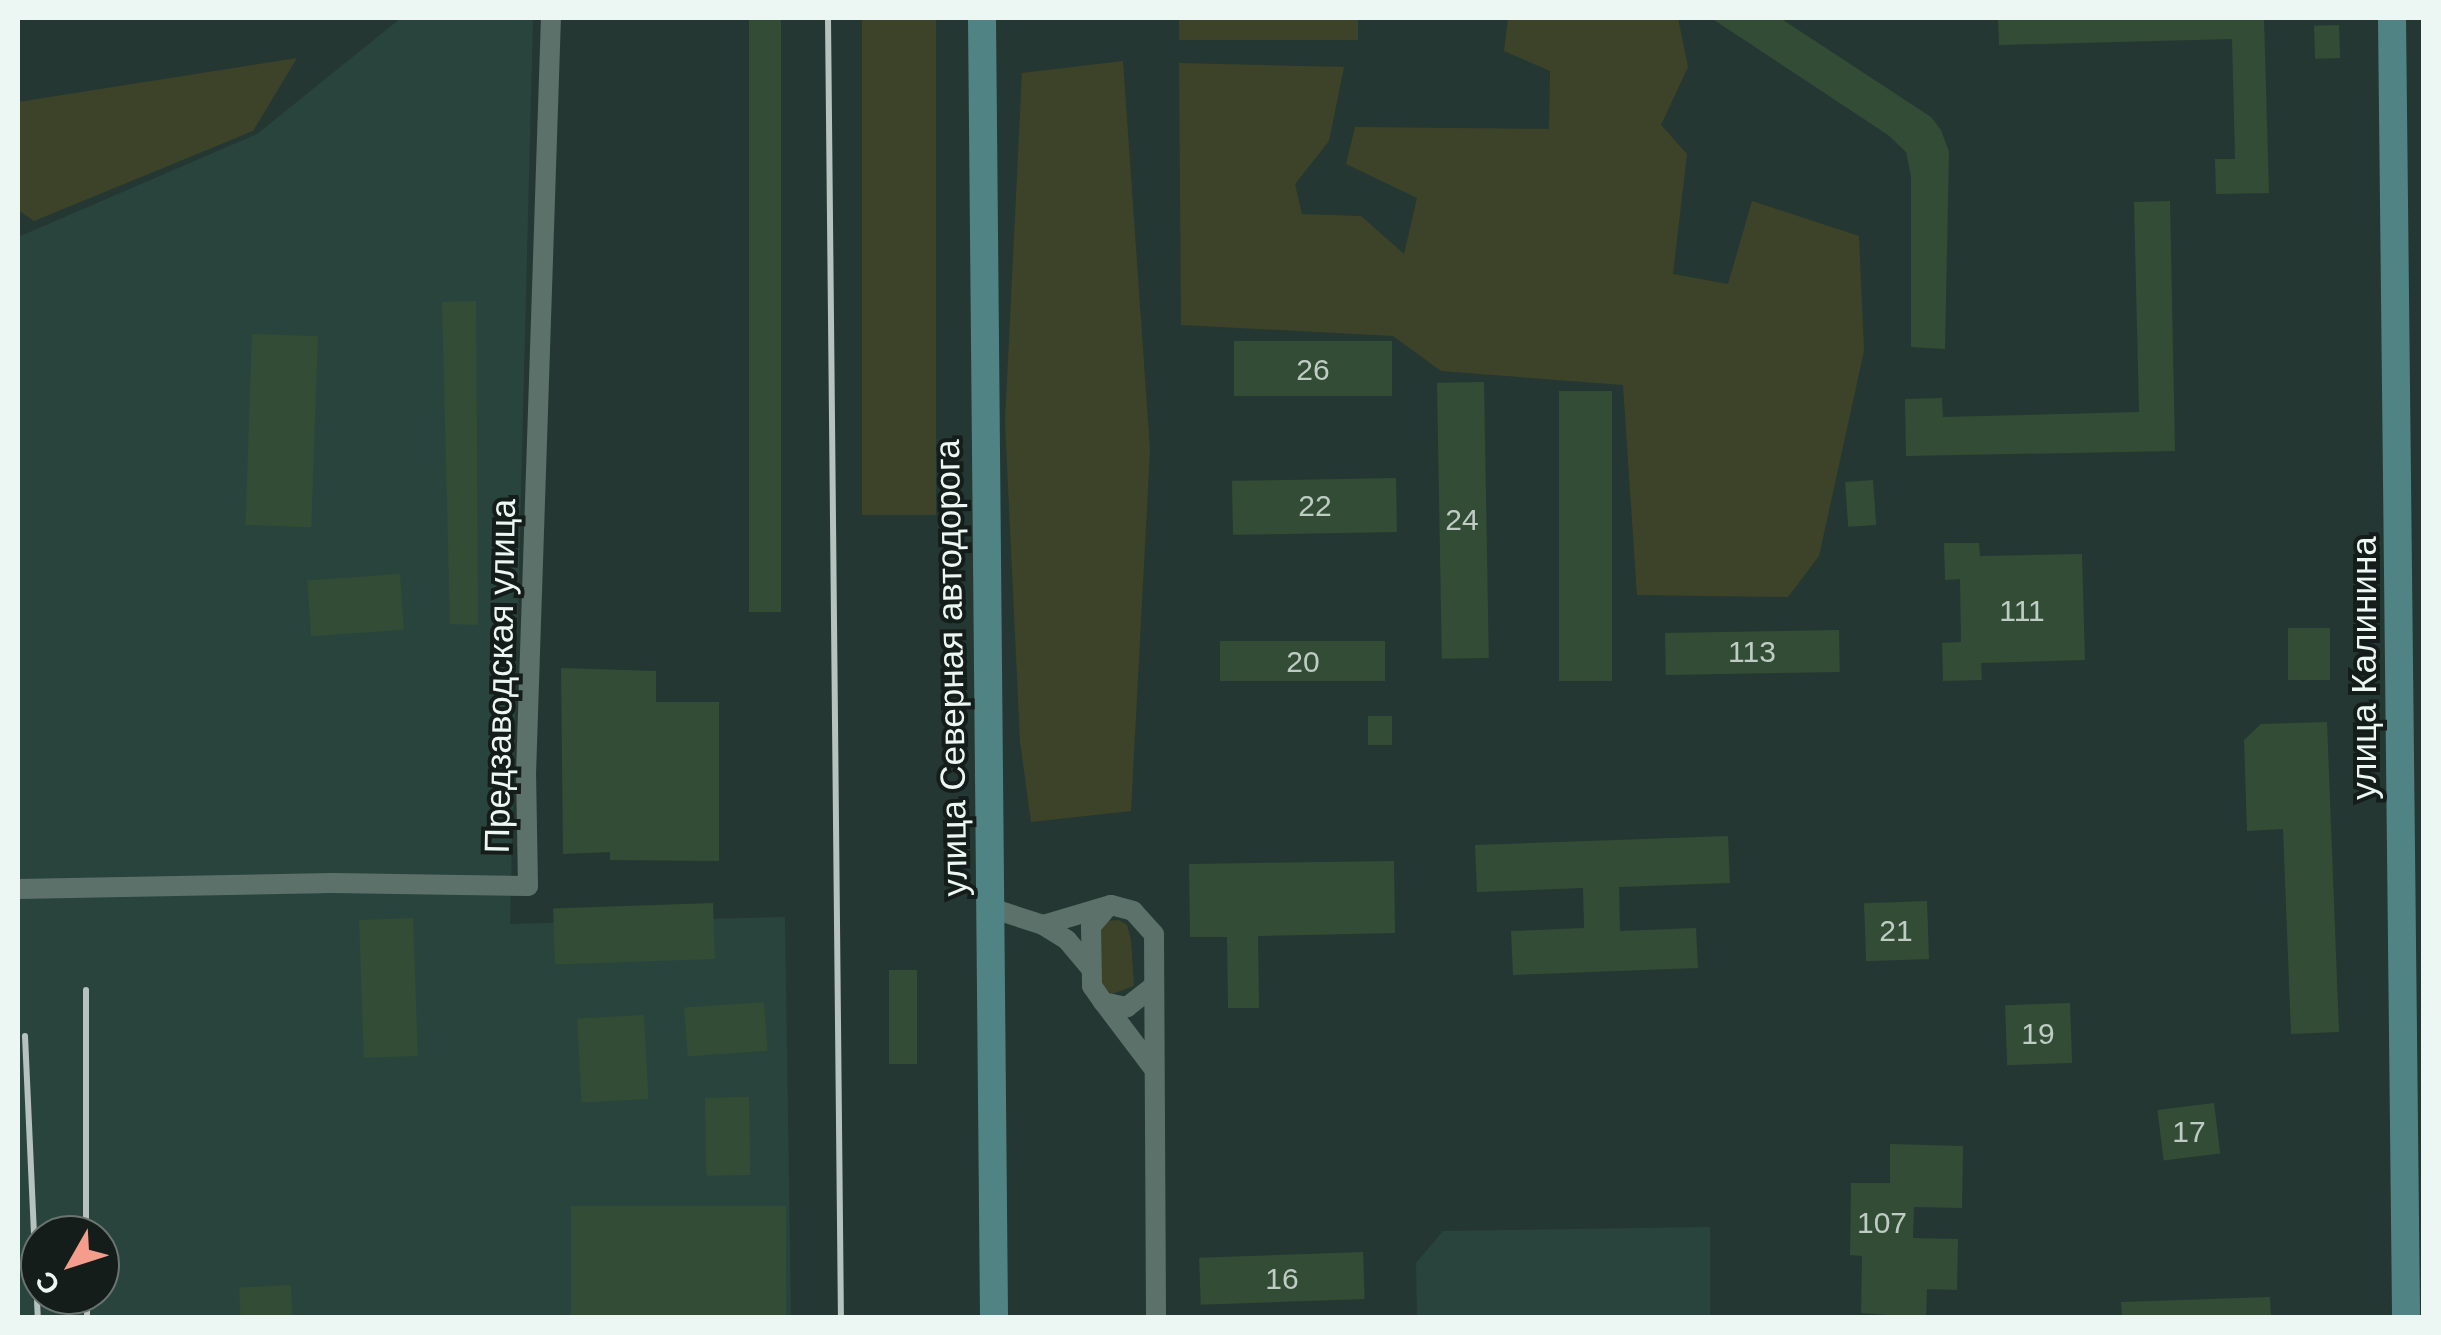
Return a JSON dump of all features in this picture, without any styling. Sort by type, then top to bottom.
[{"type":"main road","name":"улица Северная автодорога","points":[[982,18],[994,1318]]},
{"type":"main road","name":"улица Калинина","points":[[2392,18],[2414,1270],[2406,1318]]},
{"type":"street","name":"Предзаводская улица","points":[[18,889],[333,883],[528,886],[526,774],[551,18]]},
{"type":"street","points":[[1043,925],[1111,904],[1133,911],[1154,934],[1156,1318]]},
{"type":"street","points":[[1111,904],[1091,926],[1092,986],[1154,1069]]},
{"type":"street","points":[[991,908],[1043,925],[1068,940],[1089,966]]},
{"type":"street","points":[[1103,1002],[1127,1008],[1153,987]]},
{"type":"shaded area","points":[[401,18],[533,18],[510,924],[785,917],[791,1317],[18,1317],[18,237],[257,134]]},
{"type":"shaded area","points":[[862,18],[936,18],[936,515],[862,515]]},
{"type":"shaded area","points":[[1179,18],[1358,18],[1358,40],[1179,40]]},
{"type":"shaded area","points":[[1508,18],[1678,18],[1688,67],[1661,125],[1687,154],[1673,274],[1728,284],[1752,201],[1859,236],[1864,351],[1819,556],[1788,597],[1637,595],[1623,385],[1441,371],[1393,336],[1181,325],[1179,63],[1344,67],[1329,141],[1295,184],[1302,214],[1361,216],[1404,254],[1417,198],[1346,164],[1355,127],[1549,129],[1550,71],[1504,51]]},
{"type":"shaded area","points":[[297,58],[253,131],[34,221],[18,210],[18,102]]},
{"type":"shaded area","points":[[1123,61],[1150,450],[1131,811],[1031,822],[1020,741],[1005,422],[1022,73]]},
{"type":"shaded area","points":[[1119,920],[1127,925],[1131,940],[1134,986],[1112,994],[1099,984],[1098,931],[1107,921]]},
{"type":"shaded area","points":[[1710,1227],[1710,1317],[1417,1317],[1416,1263],[1443,1231]]},
{"type":"building","points":[[749,18],[781,18],[781,612],[749,612]]},
{"type":"building","points":[[1711,18],[1780,18],[1931,117],[1941,130],[1949,152],[1945,349],[1911,347],[1911,176],[1906,152],[1888,135]]},
{"type":"building","points":[[1998,18],[2264,18],[2269,193],[2216,194],[2215,159],[2235,159],[2232,39],[1999,45]]},
{"type":"building","points":[[2339,25],[2340,58],[2315,59],[2314,26]]},
{"type":"building","points":[[2170,201],[2175,451],[1906,456],[1905,399],[1942,398],[1943,417],[2139,412],[2134,202]]},
{"type":"building","points":[[476,301],[478,625],[450,624],[442,302]]},
{"type":"building","points":[[252,334],[318,336],[311,527],[245,525]]},
{"type":"building","points":[[1234,341],[1392,341],[1392,396],[1234,396]]},
{"type":"building","points":[[1484,382],[1489,658],[1442,659],[1437,383]]},
{"type":"building","points":[[1559,391],[1612,391],[1612,681],[1559,681]]},
{"type":"building","points":[[1396,478],[1397,532],[1233,535],[1232,481]]},
{"type":"building","points":[[1873,480],[1876,525],[1848,527],[1845,482]]},
{"type":"building","points":[[1944,543],[1979,543],[1980,556],[2082,554],[2085,660],[1981,663],[1982,680],[1943,681],[1942,643],[1961,642],[1960,579],[1945,580]]},
{"type":"building","points":[[400,574],[404,630],[311,636],[307,580]]},
{"type":"building","points":[[2288,628],[2330,628],[2330,680],[2288,680]]},
{"type":"building","points":[[1839,630],[1840,672],[1666,675],[1665,633]]},
{"type":"building","points":[[1220,641],[1385,641],[1385,681],[1220,681]]},
{"type":"building","points":[[561,668],[656,671],[656,702],[719,702],[719,861],[610,860],[610,852],[563,854]]},
{"type":"building","points":[[1368,716],[1392,716],[1392,745],[1368,745]]},
{"type":"building","points":[[2327,722],[2339,1032],[2291,1034],[2283,829],[2247,831],[2244,740],[2261,724]]},
{"type":"building","points":[[1728,836],[1730,883],[1619,887],[1620,931],[1696,928],[1698,968],[1513,975],[1511,931],[1584,928],[1583,888],[1477,892],[1475,845]]},
{"type":"building","points":[[1394,861],[1395,933],[1258,936],[1259,1008],[1228,1008],[1227,937],[1190,937],[1189,864]]},
{"type":"building","points":[[1927,901],[1929,959],[1866,961],[1864,903]]},
{"type":"building","points":[[713,903],[715,959],[555,965],[553,909]]},
{"type":"building","points":[[413,918],[418,1056],[364,1058],[359,920]]},
{"type":"building","points":[[889,970],[917,970],[917,1064],[889,1064]]},
{"type":"building","points":[[764,1002],[767,1051],[688,1056],[684,1008]]},
{"type":"building","points":[[2070,1003],[2072,1063],[2007,1065],[2005,1005]]},
{"type":"building","points":[[644,1015],[648,1099],[581,1102],[577,1019]]},
{"type":"building","points":[[749,1097],[750,1175],[706,1176],[705,1098]]},
{"type":"building","points":[[2214,1103],[2220,1154],[2164,1161],[2157,1110]]},
{"type":"building","points":[[1890,1144],[1963,1146],[1962,1208],[1914,1207],[1913,1238],[1958,1239],[1957,1290],[1927,1289],[1926,1318],[1861,1313],[1862,1256],[1850,1255],[1851,1183],[1890,1183]]},
{"type":"building","points":[[571,1206],[786,1206],[786,1318],[571,1318]]},
{"type":"building","points":[[1363,1252],[1365,1299],[1201,1305],[1199,1258]]},
{"type":"building","points":[[291,1285],[293,1318],[241,1318],[239,1288]]},
{"type":"building","points":[[2270,1297],[2271,1318],[2122,1318],[2121,1302]]},
{"type":"railway","points":[[828,18],[841,1318]]},
{"type":"railway","points":[[86,990],[86,1215]]},
{"type":"railway","points":[[25,1036],[38,1318]]}]
